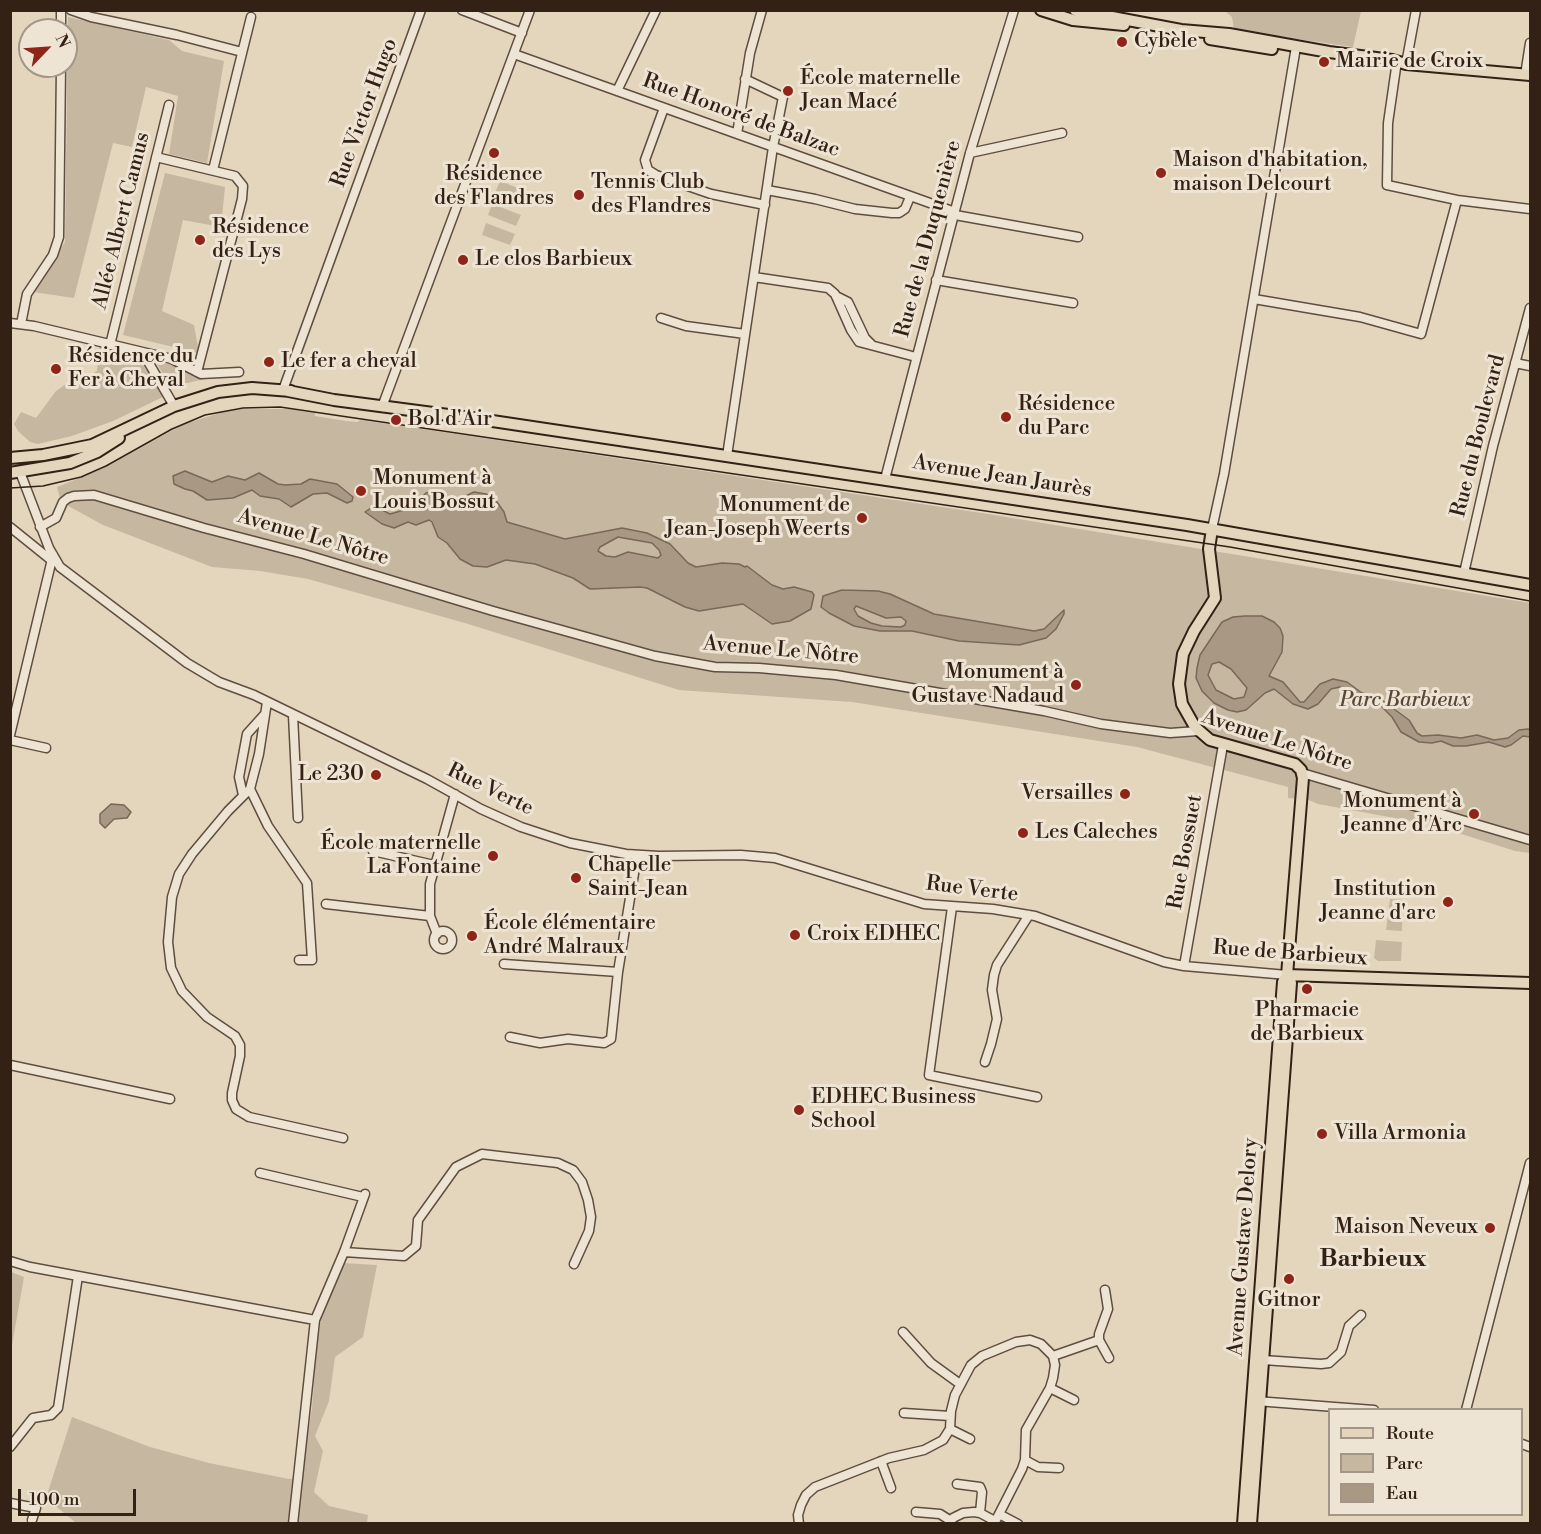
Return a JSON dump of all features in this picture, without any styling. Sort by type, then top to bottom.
[{"type":"main road","points":[[1041,10],[1181,30],[1203,38],[1295,50],[1343,61],[1528,75]]},
{"type":"main road","name":"Avenue Jean Jaurès","points":[[12,455],[82,448],[136,426],[174,406],[225,391],[252,388],[323,392],[383,404],[436,409],[466,417],[1212,529],[1530,585]]},
{"type":"main road","name":"Avenue Jean Jaurès","points":[[15,473],[75,462],[108,446],[136,426]]},
{"type":"main road","points":[[12,455],[15,473]]},
{"type":"main road","points":[[1198,731],[1182,704],[1179,675],[1185,648],[1215,598],[1209,554],[1212,529]]},
{"type":"main road","name":"Avenue Le Nôtre","points":[[1198,731],[1210,740],[1223,745],[1296,764],[1302,772]]},
{"type":"main road","name":"Avenue Gustave Delory","points":[[1251,1524],[1256,1401],[1282,995],[1283,982],[1287,975],[1302,772]]},
{"type":"main road","name":"Avenue Gustave Delory","points":[[1243,1524],[1256,1401],[1263,1360],[1291,983],[1287,975]]},
{"type":"main road","name":"Rue de Barbieux","points":[[1287,975],[1530,983]]},
{"type":"street","points":[[71,10],[91,17],[177,35],[242,52]]},
{"type":"street","name":"Rue Victor Hugo","points":[[284,390],[421,10]]},
{"type":"street","points":[[462,10],[522,33]]},
{"type":"street","points":[[383,404],[530,10]]},
{"type":"street","points":[[616,91],[656,10]]},
{"type":"street","points":[[737,134],[752,42],[762,10]]},
{"type":"street","name":"Rue de la Duquenière","points":[[885,479],[970,153],[1014,10]]},
{"type":"street","points":[[1416,10],[1400,64],[1389,123],[1387,185],[1456,200],[1530,209]]},
{"type":"street","points":[[213,170],[251,17]]},
{"type":"street","points":[[1528,75],[1530,43]]},
{"type":"street","points":[[1212,529],[1254,299],[1295,50]]},
{"type":"street","name":"Rue Honoré de Balzac","points":[[514,54],[955,214],[1078,237]]},
{"type":"street","points":[[21,324],[29,289],[53,255],[58,243],[60,78]]},
{"type":"street","points":[[728,456],[773,147],[783,97],[745,79]]},
{"type":"street","name":"Allée Albert Camus","points":[[110,345],[169,105]]},
{"type":"street","points":[[664,108],[645,160],[648,170],[656,175],[711,194],[765,205]]},
{"type":"street","points":[[970,153],[1062,133]]},
{"type":"street","points":[[156,157],[235,176],[243,186],[242,199],[197,372]]},
{"type":"street","points":[[767,190],[815,198],[855,209],[892,213],[899,213],[905,209],[910,197]]},
{"type":"street","points":[[1254,299],[1360,317],[1421,334],[1456,200]]},
{"type":"street","points":[[754,277],[828,288],[836,297],[856,340],[916,357]]},
{"type":"street","points":[[936,280],[1073,303]]},
{"type":"street","name":"Rue du Boulevard","points":[[1464,573],[1492,446],[1530,308]]},
{"type":"street","points":[[661,318],[686,326],[745,334]]},
{"type":"street","points":[[10,323],[172,359],[206,375],[239,372]]},
{"type":"street","points":[[143,353],[174,406]]},
{"type":"street","points":[[1515,363],[1530,366]]},
{"type":"street","name":"Rue Verte","points":[[15,473],[52,557],[60,567],[201,672],[267,702],[503,819],[543,836],[587,847],[637,855],[741,855],[775,858],[916,902],[993,909],[1054,922]]},
{"type":"street","name":"Avenue Le Nôtre","points":[[40,527],[56,518],[63,502],[68,498],[88,494],[100,496],[204,528],[304,554],[492,611],[655,656],[715,667],[759,668],[846,676],[1044,711],[1101,724],[1170,733],[1198,731]]},
{"type":"street","points":[[10,527],[52,557],[10,737],[46,748]]},
{"type":"street","points":[[267,702],[259,754],[247,792],[192,854],[179,874],[172,897],[168,942],[171,968],[182,991],[207,1017],[235,1036],[240,1045],[240,1056],[232,1093],[232,1101],[236,1108],[249,1117],[343,1138]]},
{"type":"street","points":[[265,714],[247,734],[239,777],[268,826],[307,883],[312,960],[299,960]]},
{"type":"street","points":[[293,715],[298,818]]},
{"type":"street","name":"Rue Bossuet","points":[[1184,966],[1223,745]]},
{"type":"street","name":"Avenue Le Nôtre","points":[[1302,772],[1530,840]]},
{"type":"street","points":[[437,934],[430,916],[429,891],[454,794]]},
{"type":"street","points":[[373,851],[434,865]]},
{"type":"street","points":[[510,1037],[540,1043],[568,1039],[604,1043],[611,1039],[618,972],[637,855]]},
{"type":"street","points":[[326,904],[430,916]]},
{"type":"street","points":[[952,907],[929,1075],[1037,1097]]},
{"type":"street","points":[[985,1062],[997,1019],[992,990],[995,969],[1029,915]]},
{"type":"street","name":"Rue de Barbieux","points":[[1054,922],[1139,954],[1184,966],[1287,975]]},
{"type":"street","points":[[504,964],[618,972]]},
{"type":"street","points":[[10,1065],[170,1099]]},
{"type":"street","points":[[344,1252],[404,1256],[416,1246],[418,1220],[456,1167],[482,1154],[558,1163],[573,1170],[582,1182],[591,1218],[589,1231],[574,1264]]},
{"type":"street","points":[[1467,1408],[1530,1163]]},
{"type":"street","points":[[260,1173],[364,1196],[344,1252],[315,1320],[293,1524]]},
{"type":"street","points":[[10,1261],[30,1267],[315,1320]]},
{"type":"street","points":[[10,1447],[31,1420],[51,1415],[58,1408],[78,1276]]},
{"type":"street","points":[[1105,1290],[1108,1309],[1100,1341],[1109,1358]]},
{"type":"street","points":[[1263,1360],[1329,1363],[1341,1352],[1350,1324],[1361,1315]]},
{"type":"street","points":[[903,1332],[931,1363],[960,1384]]},
{"type":"street","points":[[799,1524],[801,1504],[810,1491],[820,1485],[881,1461],[928,1449],[945,1438],[950,1429],[953,1400],[971,1365],[979,1358],[1020,1340],[1030,1340],[1041,1344],[1053,1356],[1054,1371],[1050,1388],[1026,1430],[1025,1460],[1022,1469],[996,1520]]},
{"type":"street","points":[[1053,1356],[1100,1341]]},
{"type":"street","points":[[1050,1388],[1074,1400]]},
{"type":"street","points":[[1256,1401],[1348,1408]]},
{"type":"street","points":[[904,1413],[950,1416]]},
{"type":"street","points":[[950,1429],[970,1439]]},
{"type":"street","points":[[1025,1460],[1038,1467],[1059,1468]]},
{"type":"street","points":[[881,1461],[891,1488]]},
{"type":"street","points":[[957,1484],[980,1487],[982,1492],[980,1513]]},
{"type":"street","points":[[10,1503],[36,1508],[32,1520]]},
{"type":"street","points":[[916,1512],[937,1513],[950,1522],[967,1512],[980,1513],[996,1520],[1018,1524]]},
{"type":"green space","points":[[1222,11],[1361,11],[1353,47],[1234,30],[1232,17]]},
{"type":"green space","points":[[78,19],[169,40],[182,51],[224,61],[207,163],[169,154],[178,96],[146,87],[132,147],[113,143],[74,298],[33,292],[65,242],[67,78],[78,78]]},
{"type":"green space","points":[[165,173],[225,187],[221,227],[183,220],[162,311],[194,325],[199,353],[123,335]]},
{"type":"green space","points":[[500,181],[528,192],[524,204],[495,193]]},
{"type":"green space","points":[[492,204],[521,215],[516,226],[488,215]]},
{"type":"green space","points":[[486,223],[515,234],[510,245],[482,235]]},
{"type":"green space","points":[[99,346],[121,352],[143,365],[165,396],[113,421],[72,436],[38,444],[30,442],[14,424],[21,412],[36,418],[56,391],[66,384],[80,381],[97,371]]},
{"type":"green space","points":[[156,362],[177,365],[205,379],[170,387]]},
{"type":"green space","name":"Parc Barbieux","points":[[243,409],[288,409],[346,421],[361,420],[982,513],[1530,603],[1530,853],[1515,851],[1433,825],[1318,804],[1309,800],[1288,798],[1288,787],[1137,747],[852,702],[679,690],[465,623],[308,579],[260,571],[212,567],[103,525],[61,502],[57,487],[102,469],[184,424],[223,412]]},
{"type":"green space","points":[[1390,899],[1403,900],[1402,931],[1386,930]]},
{"type":"green space","points":[[1376,940],[1402,942],[1401,961],[1378,961],[1374,958]]},
{"type":"green space","points":[[343,1263],[377,1265],[363,1337],[335,1357],[329,1401],[315,1436],[323,1451],[314,1492],[329,1506],[368,1515],[367,1523],[76,1523],[46,1498],[72,1417],[150,1447],[209,1463],[289,1479],[301,1477],[312,1408],[317,1343],[323,1309]]},
{"type":"green space","points":[[10,1272],[24,1277],[11,1351]]},
{"type":"water","points":[[185,471],[212,482],[228,476],[245,480],[259,473],[278,484],[285,485],[301,484],[310,479],[337,484],[353,497],[352,501],[347,503],[327,493],[313,494],[291,507],[279,499],[260,496],[252,490],[233,498],[207,500],[193,491],[174,484],[173,476]]},
{"type":"water","points":[[431,492],[453,502],[474,492],[486,494],[495,499],[504,512],[507,522],[565,539],[622,528],[647,533],[670,544],[688,563],[696,567],[722,563],[739,564],[747,566],[772,585],[783,589],[794,587],[812,592],[814,595],[811,609],[790,621],[772,624],[743,604],[699,611],[685,607],[647,588],[590,589],[573,578],[535,564],[506,560],[487,567],[473,566],[460,559],[447,543],[438,537],[429,520],[416,525],[408,522],[394,528],[382,524],[365,512],[374,506],[390,514],[411,508],[426,493]],"holes":[[[618,537],[652,543],[659,550],[661,555],[658,558],[628,552],[615,557],[606,556],[598,551],[600,547]]]},
{"type":"water","points":[[842,590],[878,591],[934,614],[1034,631],[1044,629],[1064,610],[1064,614],[1056,629],[1046,638],[1019,645],[959,641],[912,631],[880,631],[854,626],[821,607],[823,596]],"holes":[[[856,606],[886,618],[901,617],[906,621],[905,625],[901,627],[882,626],[871,623],[858,616],[854,609]]]},
{"type":"water","points":[[1262,616],[1280,628],[1283,636],[1282,652],[1269,676],[1283,682],[1300,702],[1304,702],[1320,684],[1333,679],[1347,682],[1362,693],[1379,698],[1409,720],[1417,733],[1422,736],[1438,735],[1461,738],[1477,735],[1494,740],[1508,738],[1519,730],[1528,729],[1530,737],[1523,736],[1505,747],[1489,742],[1453,746],[1441,741],[1419,742],[1401,732],[1392,717],[1378,703],[1361,698],[1351,690],[1340,687],[1331,689],[1318,704],[1308,709],[1293,704],[1274,689],[1265,693],[1246,710],[1237,712],[1228,710],[1214,703],[1202,691],[1196,678],[1200,655],[1222,622],[1233,617]],"holes":[[[1219,662],[1231,669],[1247,688],[1244,697],[1234,699],[1216,690],[1208,675],[1212,664]]]},
{"type":"water","points":[[111,804],[124,805],[131,812],[127,818],[114,819],[105,828],[100,823],[100,814]]},
{"type":"tram line","points":[[10,488],[43,486],[81,477],[106,466],[172,429],[205,415],[243,408],[280,407],[1230,547],[1530,601]]},
{"type":"place","name":"Cybèle","points":[[1122,42]]},
{"type":"place","name":"Mairie de Croix","points":[[1324,62]]},
{"type":"place","name":"École maternelle Jean Macé","points":[[788,91]]},
{"type":"place","name":"Résidence des Flandres","points":[[494,153]]},
{"type":"place","name":"Maison d'habitation, maison Delcourt","points":[[1161,173]]},
{"type":"place","name":"Tennis Club des Flandres","points":[[579,195]]},
{"type":"place","name":"Résidence des Lys","points":[[200,240]]},
{"type":"place","name":"Le clos Barbieux","points":[[463,260]]},
{"type":"place","name":"Le fer a cheval","points":[[269,362]]},
{"type":"place","name":"Résidence du Fer à Cheval","points":[[56,369]]},
{"type":"place","name":"Résidence du Parc","points":[[1006,417]]},
{"type":"place","name":"Bol d'Air","points":[[396,420]]},
{"type":"place","name":"Monument à Louis Bossut","points":[[361,491]]},
{"type":"place","name":"Monument de Jean-Joseph Weerts","points":[[862,518]]},
{"type":"place","name":"Monument à Gustave Nadaud","points":[[1076,685]]},
{"type":"place","name":"Le 230","points":[[376,775]]},
{"type":"place","name":"Versailles","points":[[1125,794]]},
{"type":"place","name":"Monument à Jeanne d'Arc","points":[[1474,814]]},
{"type":"place","name":"Les Caleches","points":[[1023,833]]},
{"type":"place","name":"École maternelle La Fontaine","points":[[493,856]]},
{"type":"place","name":"Chapelle Saint-Jean","points":[[576,878]]},
{"type":"place","name":"Institution Jeanne d'arc","points":[[1448,902]]},
{"type":"place","name":"Croix EDHEC","points":[[795,935]]},
{"type":"place","name":"École élémentaire André Malraux","points":[[472,936]]},
{"type":"place","name":"Pharmacie de Barbieux","points":[[1307,989]]},
{"type":"place","name":"EDHEC Business School","points":[[799,1110]]},
{"type":"place","name":"Villa Armonia","points":[[1322,1134]]},
{"type":"place","name":"Maison Neveux","points":[[1490,1228]]},
{"type":"place","name":"Gitnor","points":[[1289,1279]]},
{"type":"district","name":"Barbieux","points":[[1373,1260]]}]
